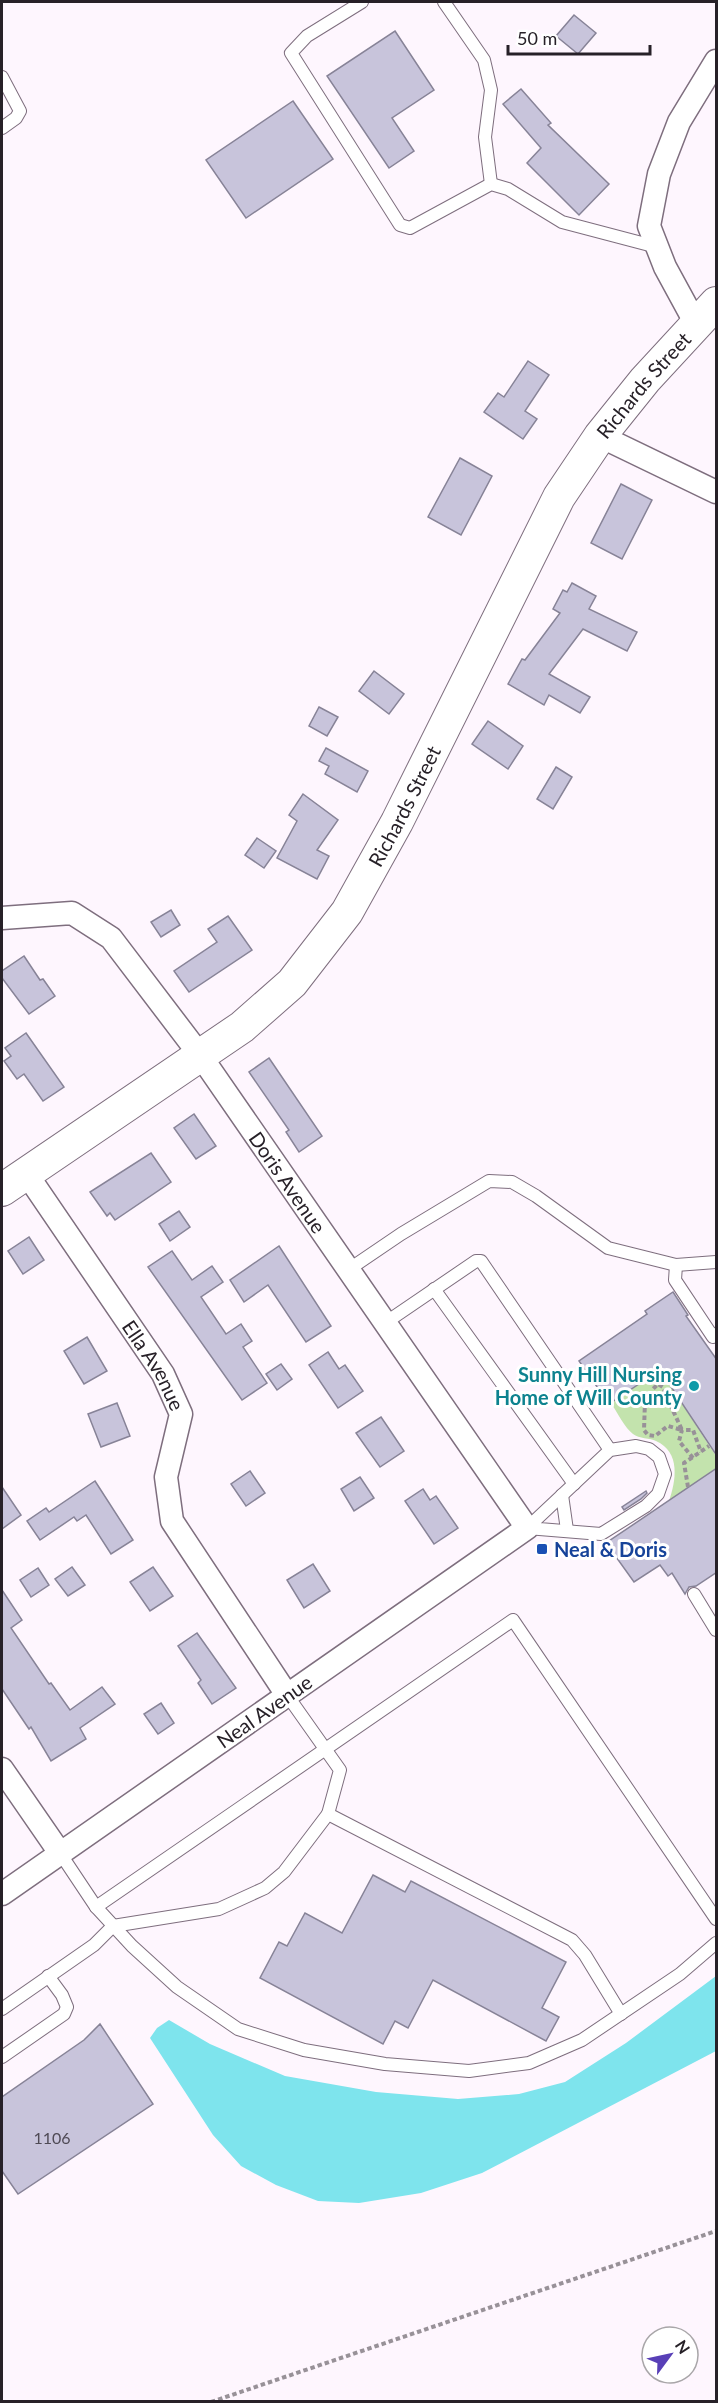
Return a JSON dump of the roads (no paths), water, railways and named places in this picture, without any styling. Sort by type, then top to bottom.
[{"type":"street","name":"Richards Street","points":[[14,1182],[242,1027],[292,983],[347,912],[407,802],[559,497],[600,436],[645,380],[706,313],[657,248],[649,226],[659,174],[679,122],[717,61]]},
{"type":"street","points":[[600,436],[717,492]]},
{"type":"street","name":"Doris Avenue","points":[[2,918],[72,914],[111,938],[200,1055],[527,1528]]},
{"type":"street","name":"Ella Avenue","points":[[14,1182],[163,1374],[181,1414],[166,1477],[172,1521],[287,1695]]},
{"type":"street","name":"Neal Avenue","points":[[2,1894],[527,1528]]},
{"type":"street","points":[[2,1769],[60,1853]]},
{"type":"lane","points":[[362,2],[307,36],[291,53],[400,225],[410,228],[491,184],[508,189],[562,222],[657,248]]},
{"type":"lane","points":[[444,2],[484,60],[491,90],[485,137],[491,184]]},
{"type":"lane","points":[[2,77],[20,111],[16,118],[2,128]]},
{"type":"lane","points":[[348,1270],[410,1228],[489,1181],[512,1182],[536,1196],[608,1248],[676,1265],[717,1262]]},
{"type":"lane","points":[[385,1323],[476,1261],[481,1261],[610,1450]]},
{"type":"lane","points":[[676,1265],[675,1280],[713,1337],[717,1334]]},
{"type":"lane","points":[[434,1290],[574,1484]]},
{"type":"lane","points":[[636,1446],[649,1449],[659,1457],[665,1474],[663,1485],[646,1506],[601,1534],[527,1528],[610,1450],[636,1446]]},
{"type":"lane","points":[[562,1495],[567,1530]]},
{"type":"lane","points":[[694,1594],[717,1630]]},
{"type":"lane","points":[[96,1907],[513,1620],[717,1919]]},
{"type":"lane","points":[[2,2009],[94,1945],[113,1926],[209,1911],[244,1900],[265,1888],[284,1872],[328,1814],[340,1770],[287,1695]]},
{"type":"lane","points":[[328,1814],[572,1940],[585,1955],[621,2014]]},
{"type":"lane","points":[[60,1853],[96,1907],[113,1926],[177,1987],[238,2029],[304,2050],[385,2064],[469,2071],[529,2063],[582,2040],[680,1974],[717,1942]]},
{"type":"lane","points":[[2,2057],[64,2014],[67,2007],[62,1995],[48,1976]]},
{"type":"water","points":[[716,1976],[716,2051],[482,2173],[421,2193],[359,2203],[318,2201],[276,2185],[241,2166],[213,2135],[150,2038],[157,2028],[169,2020],[210,2044],[285,2076],[376,2092],[458,2099],[519,2094],[565,2082],[626,2043]]},
{"type":"place","name":"Sunny Hill Nursing Home of Will County","points":[[694,1386]]},
{"type":"place","name":"Neal & Doris","points":[[542,1549]]}]
